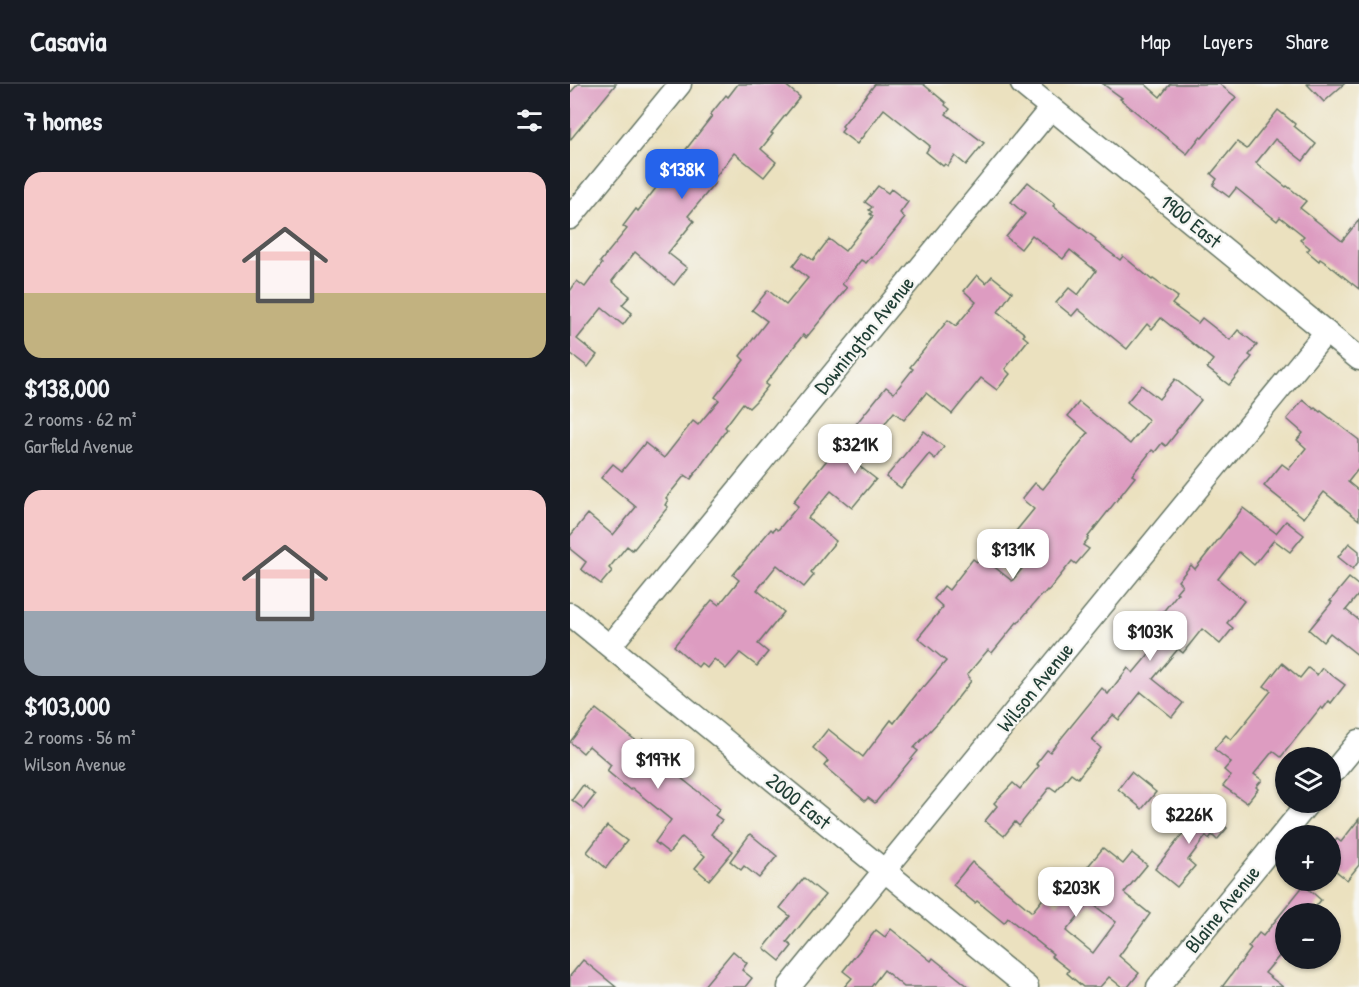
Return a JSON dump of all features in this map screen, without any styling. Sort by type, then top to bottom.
[{"type":"street","points":[[570,218],[680,84]]},
{"type":"street","name":"1900 East","points":[[1022,84],[1359,359]]},
{"type":"street","name":"Downington Avenue","points":[[610,646],[1051,108]]},
{"type":"street","name":"Wilson Avenue","points":[[789,987],[1326,332]]},
{"type":"street","name":"2000 East","points":[[570,614],[1027,987]]},
{"type":"street","points":[[1341,763],[1359,741]]},
{"type":"street","name":"Blaine Avenue","points":[[1158,987],[1300,813]]},
{"type":"building","points":[[578,84],[616,84],[570,140],[570,93]]},
{"type":"building","points":[[738,84],[784,84],[800,97],[761,149],[776,162],[764,177],[734,153],[713,180],[716,182],[688,216],[694,221],[668,253],[687,268],[674,285],[635,252],[612,281],[630,296],[622,305],[632,313],[623,325],[602,308],[577,339],[597,355],[588,367],[570,353],[570,291],[577,281],[585,287],[602,264],[600,262],[627,229],[623,226],[636,209],[638,211],[726,95],[728,97]]},
{"type":"building","points":[[875,84],[923,84],[946,103],[945,105],[950,109],[946,114],[984,143],[966,165],[955,156],[948,166],[945,164],[943,166],[926,152],[930,146],[884,109],[857,144],[841,132],[844,128],[842,126]]},
{"type":"building","points":[[1103,84],[1145,84],[1160,97],[1170,84],[1219,84],[1236,97],[1187,154]]},
{"type":"building","points":[[1307,84],[1344,84],[1324,102]]},
{"type":"building","points":[[1278,110],[1316,144],[1303,161],[1275,139],[1256,163],[1306,201],[1300,208],[1342,241],[1359,220],[1359,289],[1307,251],[1310,248],[1300,240],[1304,236],[1280,217],[1277,221],[1236,188],[1229,197],[1213,185],[1217,179],[1211,174],[1237,142],[1247,149]]},
{"type":"building","points":[[1028,182],[1055,204],[1053,206],[1096,239],[1095,241],[1120,260],[1123,256],[1152,280],[1178,297],[1172,304],[1198,323],[1202,318],[1230,340],[1238,330],[1257,345],[1249,355],[1252,357],[1229,385],[1207,368],[1213,360],[1161,318],[1152,329],[1147,324],[1127,349],[1078,309],[1072,316],[1056,303],[1069,288],[1078,295],[1096,271],[1070,250],[1063,259],[1032,235],[1021,249],[1006,237],[1025,214],[1011,202]]},
{"type":"building","points":[[878,186],[888,193],[891,189],[908,202],[900,213],[905,218],[872,258],[866,263],[861,260],[842,284],[847,288],[806,338],[803,335],[765,384],[768,386],[756,401],[749,408],[743,403],[691,479],[685,475],[666,498],[668,500],[665,505],[668,507],[634,549],[627,546],[609,568],[612,571],[601,584],[581,569],[586,562],[570,549],[570,536],[588,514],[613,535],[636,507],[601,478],[613,464],[622,471],[645,443],[664,458],[693,421],[698,425],[719,400],[715,397],[744,360],[740,356],[767,321],[752,310],[768,290],[786,305],[808,278],[793,266],[803,253],[813,260],[829,239],[845,251],[873,216],[869,210],[872,207],[865,202]]},
{"type":"building","points":[[977,275],[986,283],[992,276],[1012,292],[998,312],[1025,334],[1023,336],[1028,340],[1005,369],[1010,374],[997,390],[981,378],[952,414],[926,393],[904,420],[894,412],[854,462],[876,479],[852,508],[831,491],[808,518],[836,541],[811,572],[814,575],[804,587],[777,565],[757,590],[784,612],[758,644],[768,652],[757,666],[740,653],[726,669],[714,659],[707,668],[701,663],[698,667],[674,646],[712,600],[719,605],[739,580],[733,575],[771,529],[778,530],[798,506],[793,502],[886,387],[894,393],[913,369],[910,367],[948,320],[956,326],[976,302],[964,291]]},
{"type":"building","points":[[1175,379],[1201,400],[1166,446],[1162,443],[1155,452],[1152,450],[1132,475],[1135,477],[1087,538],[1083,545],[1089,549],[1076,564],[1072,561],[992,653],[988,650],[967,675],[971,681],[914,748],[918,751],[875,803],[868,798],[865,801],[824,766],[828,761],[813,748],[828,729],[863,757],[891,720],[894,723],[946,661],[918,638],[943,607],[934,599],[944,586],[949,590],[973,559],[977,562],[982,557],[1012,581],[1034,554],[1012,536],[1034,509],[1022,499],[1035,483],[1043,489],[1088,433],[1068,416],[1079,402],[1130,444],[1149,420],[1127,402],[1141,385],[1159,399]]},
{"type":"building","points":[[1303,400],[1359,440],[1359,468],[1348,482],[1359,491],[1359,520],[1324,492],[1304,518],[1264,486],[1282,464],[1289,469],[1306,448],[1297,440],[1303,433],[1287,419]]},
{"type":"building","points":[[924,431],[944,447],[935,459],[929,454],[901,488],[886,477]]},
{"type":"building","points":[[1243,508],[1276,533],[1286,521],[1304,535],[1290,552],[1274,540],[1254,565],[1239,552],[1218,579],[1244,601],[1227,623],[1233,628],[1220,644],[1202,629],[1183,653],[1178,649],[1153,679],[1183,703],[1172,717],[1141,692],[1119,720],[1113,715],[1092,740],[1101,748],[1078,778],[1071,773],[1056,791],[1050,787],[1019,826],[1015,822],[1004,836],[985,821],[997,806],[994,803],[1013,783],[1020,789],[1039,766],[1036,764],[1047,750],[1050,752],[1102,688],[1108,694],[1128,668],[1133,673],[1159,642],[1149,634],[1156,625],[1154,623],[1178,593],[1176,592],[1182,585],[1178,581],[1191,565],[1195,569]]},
{"type":"building","points":[[1349,543],[1359,551],[1359,561],[1353,569],[1338,557]]},
{"type":"building","points":[[1349,578],[1359,586],[1359,594],[1346,610],[1359,620],[1359,656],[1330,633],[1323,642],[1309,630]]},
{"type":"building","points":[[1282,663],[1300,678],[1308,668],[1317,675],[1322,668],[1345,685],[1331,703],[1329,701],[1323,709],[1321,707],[1289,747],[1275,747],[1275,752],[1273,751],[1254,774],[1262,780],[1247,803],[1223,786],[1231,776],[1224,770],[1231,762],[1214,749],[1226,735],[1231,740],[1271,691],[1264,686]]},
{"type":"building","points":[[596,709],[639,743],[643,739],[660,753],[656,758],[720,809],[715,815],[722,820],[711,834],[733,851],[709,880],[695,868],[705,856],[682,837],[669,853],[655,842],[671,820],[607,771],[611,765],[589,746],[583,753],[570,742]]},
{"type":"building","points":[[1131,772],[1156,792],[1142,809],[1118,789]]},
{"type":"building","points":[[583,785],[595,795],[584,809],[572,800]]},
{"type":"building","points":[[1199,805],[1227,828],[1217,840],[1212,835],[1209,839],[1206,836],[1188,860],[1195,866],[1177,887],[1155,869],[1185,831],[1181,827]]},
{"type":"building","points":[[1359,819],[1359,865],[1347,880],[1341,875],[1341,842]]},
{"type":"building","points":[[607,826],[627,841],[606,868],[587,852]]},
{"type":"building","points":[[750,834],[777,856],[759,878],[744,866],[741,870],[730,861]]},
{"type":"building","points":[[1103,848],[1123,864],[1132,853],[1147,865],[1124,893],[1150,914],[1119,956],[1139,973],[1128,987],[1122,987],[1109,977],[1100,987],[1083,987],[1067,973],[1069,970],[1051,956],[1053,954],[1008,918],[1004,923],[953,885],[972,862],[1032,912],[1046,895],[1057,904]],"holes":[[[1090,902],[1116,922],[1093,953],[1066,931]]]},
{"type":"building","points":[[804,878],[825,895],[787,942],[792,946],[780,961],[764,948],[790,916],[780,908]]},
{"type":"building","points":[[1299,891],[1311,891],[1321,900],[1319,903],[1290,903]]},
{"type":"building","points":[[1275,921],[1275,961],[1265,973],[1283,987],[1222,987],[1251,949],[1248,947],[1259,933],[1263,936]]},
{"type":"building","points":[[891,929],[931,961],[933,958],[969,987],[904,987],[884,970],[871,987],[844,987],[852,978],[843,971],[876,930],[885,937]]},
{"type":"building","points":[[733,951],[747,963],[742,970],[752,978],[745,987],[703,987]]},
{"type":"building","points":[[583,960],[616,987],[570,987],[570,976]]}]
